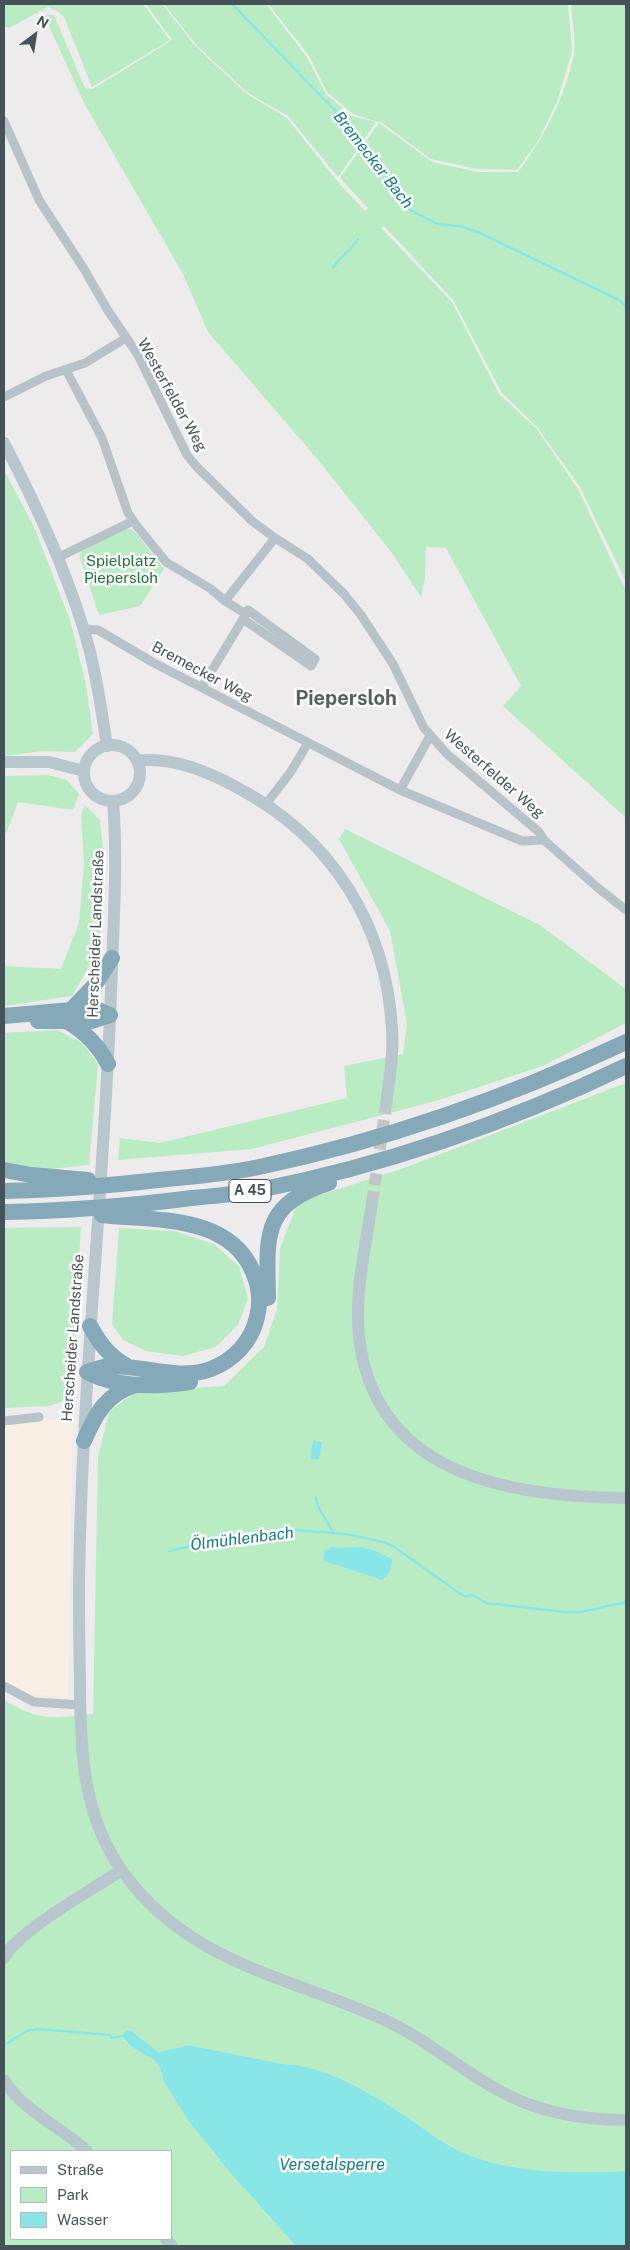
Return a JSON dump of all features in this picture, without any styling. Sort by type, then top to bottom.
[{"type":"highway","points":[[4,1016],[70,1015],[94,986],[112,958]]},
{"type":"highway","points":[[4,1024],[70,1015],[94,1008],[110,1015]]},
{"type":"highway","points":[[70,1015],[100,1048],[108,1064]]},
{"type":"highway","name":"A 45","points":[[86,1184],[130,1183],[258,1167],[397,1132],[514,1092],[626,1042]]},
{"type":"highway","name":"A 45","points":[[4,1212],[108,1212],[258,1190],[389,1159],[514,1116],[626,1066]]},
{"type":"highway","points":[[84,1441],[95,1416],[104,1403],[124,1388],[135,1385],[203,1381],[228,1370],[240,1362],[255,1344],[266,1320],[268,1307],[268,1241],[273,1222],[279,1213],[291,1200],[311,1188],[352,1175],[389,1159]]},
{"type":"highway","points":[[4,1170],[86,1184]]},
{"type":"highway","points":[[4,1192],[86,1184]]},
{"type":"highway","points":[[87,1372],[108,1366],[189,1373],[210,1369],[222,1364],[237,1352],[250,1335],[258,1316],[259,1291],[251,1266],[233,1245],[214,1232],[186,1223],[108,1212]]},
{"type":"highway","points":[[90,1326],[103,1348],[114,1359],[131,1369]]},
{"type":"highway","points":[[87,1372],[100,1379],[135,1385]]},
{"type":"main road","points":[[4,443],[28,488],[59,557],[83,629],[107,746]]},
{"type":"main road","points":[[107,746],[118,746],[126,749],[137,761],[140,775],[135,790],[125,798],[113,801],[101,799],[90,790],[84,771],[92,754],[107,746]]},
{"type":"main road","points":[[137,761],[157,760],[192,768],[226,781],[266,804],[296,827],[324,855],[346,885],[378,946],[386,976],[392,1030],[392,1058],[386,1105]]},
{"type":"main road","points":[[4,762],[49,762],[84,771]]},
{"type":"main road","name":"Herscheider Landstraße","points":[[113,801],[116,871],[108,1064],[80,1501],[81,1747],[88,1793],[99,1829],[121,1870],[148,1902],[166,1920],[228,1958],[378,2017],[420,2038],[494,2088],[528,2104],[573,2116],[626,2120]]},
{"type":"main road","points":[[372,1203],[359,1296],[360,1339],[372,1386],[395,1425],[413,1444],[436,1460],[471,1477],[498,1486],[539,1493],[626,1498]]},
{"type":"main road","points":[[4,1958],[7,1952],[31,1930],[121,1870]]},
{"type":"main road","points":[[4,2080],[22,2102],[70,2136],[86,2150]]},
{"type":"street","name":"Westerfelder Weg","points":[[4,121],[39,200],[138,355],[188,454],[196,466],[252,521],[275,538],[299,552],[319,568],[361,615],[393,664],[419,721],[430,736],[448,754],[539,832],[544,840]]},
{"type":"street","points":[[4,397],[46,376],[85,363],[126,338]]},
{"type":"street","points":[[66,370],[106,446],[118,487],[133,521],[166,562],[211,589],[244,616],[311,666],[315,659],[248,610],[244,616],[202,686]]},
{"type":"street","points":[[59,557],[133,521]]},
{"type":"street","points":[[225,601],[275,538]]},
{"type":"street","name":"Bremecker Weg","points":[[83,629],[98,630],[154,663],[202,686],[400,790],[522,841],[544,840]]},
{"type":"street","points":[[400,790],[430,736]]},
{"type":"street","points":[[266,804],[290,773],[308,743]]},
{"type":"street","points":[[544,840],[626,910]]},
{"type":"street","points":[[4,1421],[39,1417]]},
{"type":"street","points":[[4,1686],[34,1702],[80,1705]]},
{"type":"shaded area","points":[[73,1418],[68,1698],[23,1693],[4,1680],[4,1426]]},
{"type":"green space","points":[[4,4],[143,4],[170,40],[92,87],[64,17],[56,10],[48,7],[9,28],[4,26]]},
{"type":"green space","points":[[146,4],[162,4],[196,47],[247,94],[287,118],[337,181],[365,211],[368,208],[340,178],[379,123],[432,162],[478,172],[518,172],[545,131],[565,86],[574,54],[571,4],[626,4],[626,582],[580,487],[537,427],[502,393],[453,300],[384,226],[381,228],[452,302],[499,394],[536,428],[578,489],[626,591],[626,818],[503,706],[521,686],[446,548],[426,547],[425,578],[421,597],[392,553],[319,461],[208,332],[183,274],[84,103],[44,15],[54,15],[85,88],[93,89],[172,40]]},
{"type":"green space","points":[[164,4],[266,4],[306,56],[326,94],[352,116],[376,122],[338,177],[288,116],[248,93],[197,46]]},
{"type":"green space","points":[[268,4],[568,4],[572,51],[557,102],[538,141],[517,170],[477,169],[431,159],[382,123],[353,114],[327,92],[308,54]]},
{"type":"green space","points":[[4,470],[35,529],[71,623],[86,685],[93,734],[75,752],[43,751],[4,756]]},
{"type":"green space","name":"Spielplatz Piepersloh","points":[[131,529],[164,569],[140,606],[99,615],[79,555],[82,551],[121,530]]},
{"type":"green space","points":[[48,775],[67,780],[79,794],[73,810],[18,802],[4,839],[4,776]]},
{"type":"green space","points":[[85,805],[100,820],[104,857],[99,949],[72,996],[4,1006],[4,966],[61,969],[79,923],[84,863],[81,815]]},
{"type":"green space","points":[[345,829],[540,925],[626,989],[626,1023],[543,1066],[436,1101],[252,1149],[118,1160],[120,1138],[160,1143],[347,1098],[344,1066],[403,1054],[407,1024],[390,931],[339,839]]},
{"type":"green space","points":[[57,1030],[82,1043],[98,1064],[89,1165],[4,1174],[4,1033]]},
{"type":"green space","points":[[626,1083],[626,2171],[566,2172],[507,2166],[469,2155],[452,2147],[364,2090],[315,2069],[188,2045],[158,2052],[139,2039],[124,2040],[130,2046],[154,2060],[160,2068],[164,2082],[187,2119],[232,2175],[296,2246],[4,2246],[4,1700],[28,1712],[47,1717],[93,1714],[98,1457],[109,1412],[136,1391],[224,1386],[264,1347],[277,1309],[280,1248],[298,1202],[404,1168]]},
{"type":"green space","points":[[81,1227],[70,1398],[49,1406],[4,1408],[4,1228]]},
{"type":"green space","points":[[119,1228],[174,1231],[214,1244],[239,1266],[248,1298],[238,1325],[216,1347],[183,1356],[146,1351],[123,1340],[112,1324]]},
{"type":"water","points":[[313,1440],[322,1442],[319,1460],[310,1459]]},
{"type":"water","points":[[331,1547],[359,1547],[378,1552],[392,1559],[392,1566],[387,1576],[382,1580],[324,1561],[324,1553]]},
{"type":"water","name":"Versetalsperre","points":[[126,2030],[131,2031],[158,2052],[188,2045],[315,2069],[332,2075],[379,2099],[452,2147],[488,2161],[507,2166],[546,2171],[626,2171],[626,2246],[296,2246],[232,2175],[187,2119],[164,2082],[160,2068],[154,2060],[130,2046],[122,2036]]},
{"type":"waterway","name":"Bremecker Bach","points":[[232,4],[351,127],[410,210],[437,224],[459,226],[480,233],[619,300],[626,306]]},
{"type":"waterway","points":[[333,268],[358,239]]},
{"type":"waterway","points":[[316,1498],[318,1506],[334,1534]]},
{"type":"waterway","name":"Ölmühlenbach","points":[[169,1551],[187,1547],[199,1541],[244,1536],[258,1537],[293,1530],[346,1534],[393,1546],[459,1593],[465,1596],[473,1595],[486,1603],[565,1612],[581,1612],[626,1602]]},
{"type":"waterway","points":[[4,2045],[27,2031],[37,2029],[110,2035],[112,2038],[122,2036]]},
{"type":"tunnel","points":[[372,1203],[386,1105]]},
{"type":"district","name":"Piepersloh","points":[[346,699]]}]
